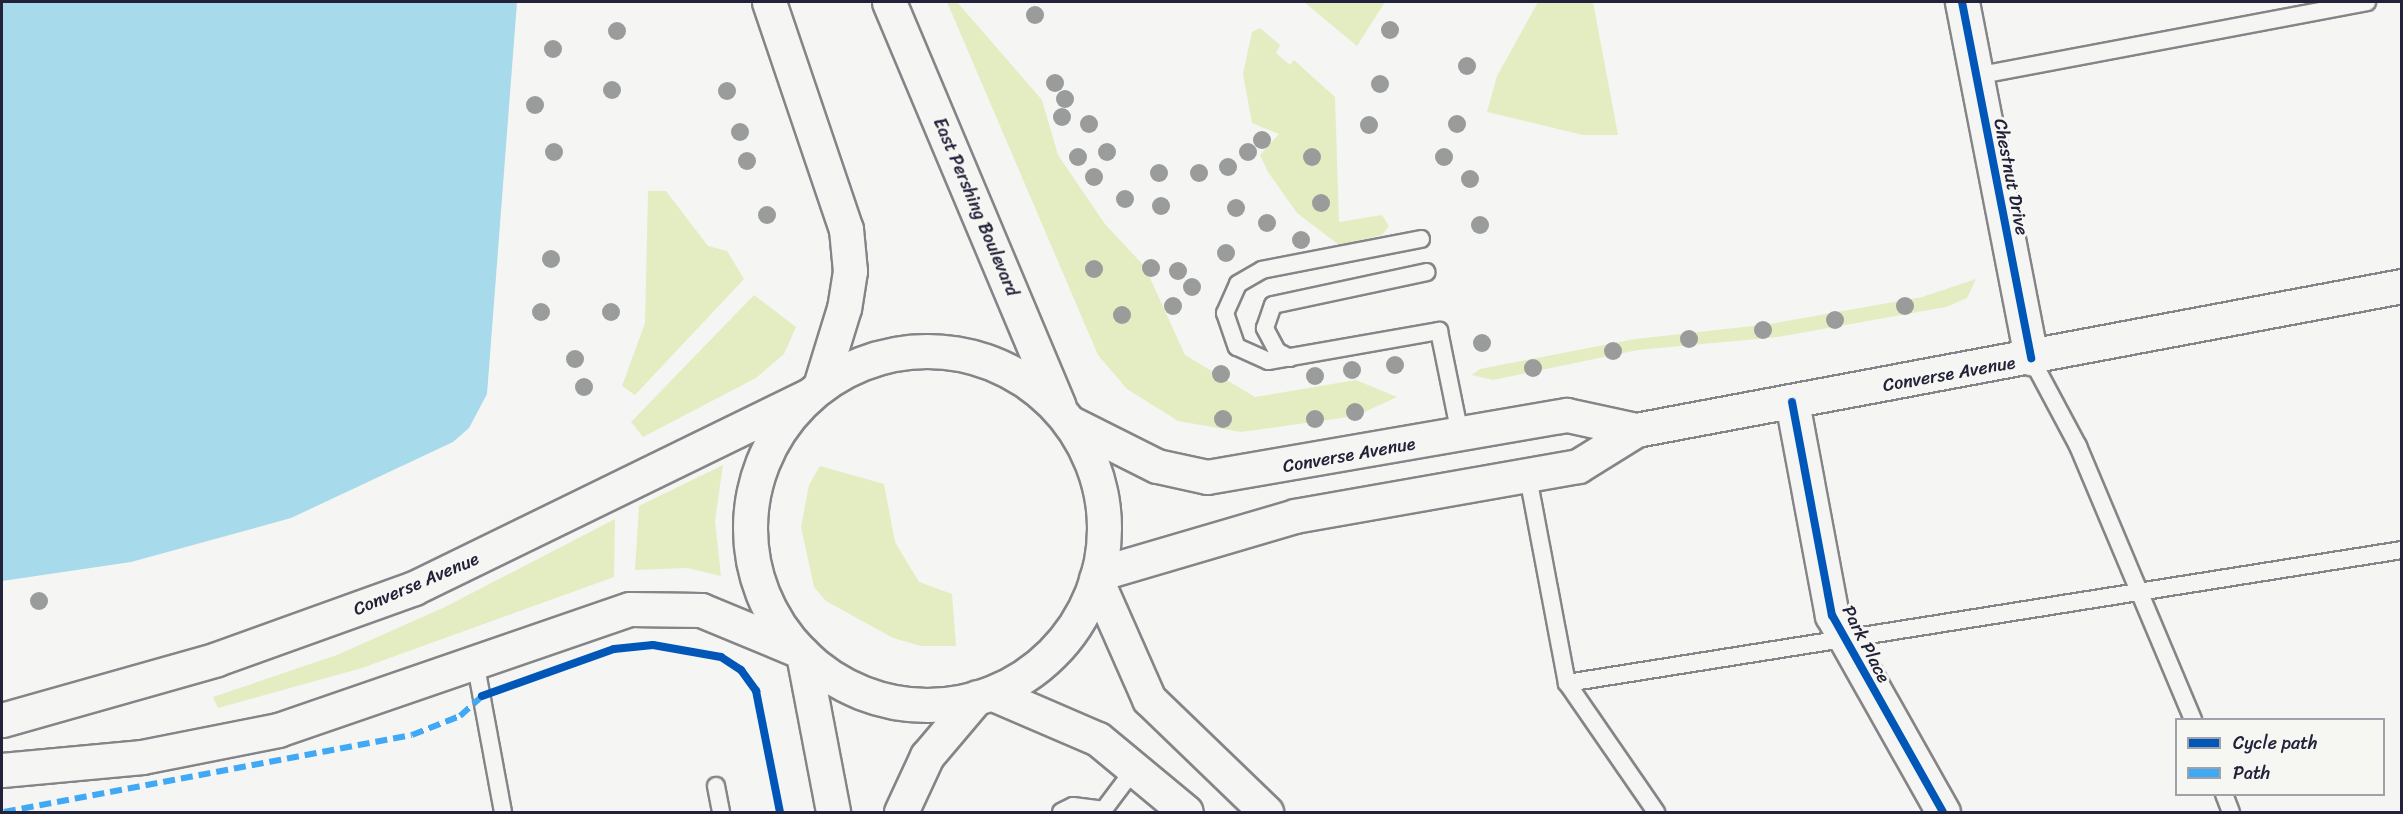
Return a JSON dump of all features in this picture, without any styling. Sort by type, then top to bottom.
[{"type":"main road","name":"East Pershing Boulevard","points":[[769,2],[846,230],[850,271],[844,309],[814,390],[766,452],[750,521],[762,591],[801,652],[828,674],[885,700],[947,704],[984,695],[1038,665],[1057,647],[1097,577],[1103,535],[1100,495],[1089,457],[1065,418],[889,2]]},
{"type":"main road","name":"Chestnut Drive","points":[[1962,2],[2031,358]]},
{"type":"main road","name":"Converse Avenue","points":[[1097,577],[1295,516],[1528,477],[1578,466],[1636,430],[2031,358],[2402,286]]},
{"type":"main road","name":"East Pershing Boulevard","points":[[814,390],[889,354],[937,351],[1001,367],[1065,418]]},
{"type":"main road","name":"Converse Avenue","points":[[2,720],[217,659],[414,588],[814,390]]},
{"type":"main road","name":"Park Place","points":[[1792,402],[1825,592],[1842,638],[1943,813]]},
{"type":"main road","name":"Converse Avenue","points":[[1065,418],[1157,466],[1207,477],[1567,415],[1636,430]]},
{"type":"main road","points":[[1097,577],[1149,699],[1266,813]]},
{"type":"main road","points":[[2,770],[142,757],[278,730],[475,662],[537,637],[658,606],[701,610],[801,652]]},
{"type":"main road","name":"East Pershing Boulevard","points":[[801,652],[833,813]]},
{"type":"main road","name":"East Pershing Boulevard","points":[[901,813],[927,756],[984,695]]},
{"type":"main road","points":[[984,695],[1098,739],[1186,813]]},
{"type":"lane","points":[[1976,76],[2367,2]]},
{"type":"lane","points":[[1421,239],[1272,268],[1238,284],[1225,313],[1237,346],[1256,358],[1290,358],[1439,331],[1460,434]]},
{"type":"lane","points":[[1290,358],[1277,351],[1265,328],[1273,305],[1428,272]]},
{"type":"lane","points":[[2031,358],[2078,446],[2192,718]]},
{"type":"lane","points":[[1528,477],[1567,682],[1656,813]]},
{"type":"lane","points":[[1567,682],[2402,550]]},
{"type":"lane","points":[[475,662],[503,813]]},
{"type":"lane","points":[[1061,813],[1072,806],[1101,811],[1135,768]]},
{"type":"lane","points":[[716,786],[721,813]]},
{"type":"lane","points":[[2224,796],[2231,813]]},
{"type":"green space","points":[[947,2],[957,2],[1042,100],[1058,155],[1105,224],[1145,267],[1185,355],[1255,397],[1356,380],[1397,397],[1356,416],[1241,432],[1178,421],[1127,389],[1098,355]]},
{"type":"green space","points":[[1304,2],[1385,2],[1357,46]]},
{"type":"green space","points":[[1538,2],[1593,2],[1618,135],[1583,135],[1487,112],[1497,76]]},
{"type":"green space","points":[[1260,28],[1280,45],[1276,53],[1290,65],[1294,60],[1335,97],[1339,222],[1382,215],[1389,226],[1382,235],[1339,245],[1297,213],[1268,172],[1260,155],[1279,134],[1252,123],[1243,74],[1252,32]]},
{"type":"green space","points":[[648,191],[666,191],[708,246],[727,251],[744,279],[635,395],[622,386],[645,323]]},
{"type":"green space","points":[[1976,279],[1967,298],[1946,307],[1778,337],[1638,350],[1493,380],[1472,375],[1480,369],[1635,339],[1770,324],[1922,297]]},
{"type":"green space","points":[[754,295],[796,327],[784,354],[756,378],[643,437],[631,422]]},
{"type":"green space","points":[[723,465],[715,521],[721,576],[687,568],[635,570],[639,506]]},
{"type":"green space","points":[[820,466],[884,484],[895,542],[919,582],[952,594],[956,646],[921,646],[893,638],[826,601],[814,587],[801,527],[809,485]]},
{"type":"green space","points":[[615,519],[614,577],[362,668],[218,708],[213,697],[337,655],[445,607]]},
{"type":"water","points":[[2,2],[517,2],[487,394],[469,428],[453,442],[291,518],[131,562],[2,581]]},
{"type":"marked path","points":[[4,812],[412,735],[460,716],[482,696]]},
{"type":"cycle path","points":[[1962,2],[2031,358]]},
{"type":"cycle path","points":[[1792,402],[1832,615],[1943,812]]},
{"type":"cycle path","points":[[482,696],[614,649],[653,645],[721,657],[741,670],[756,691],[780,812]]}]
